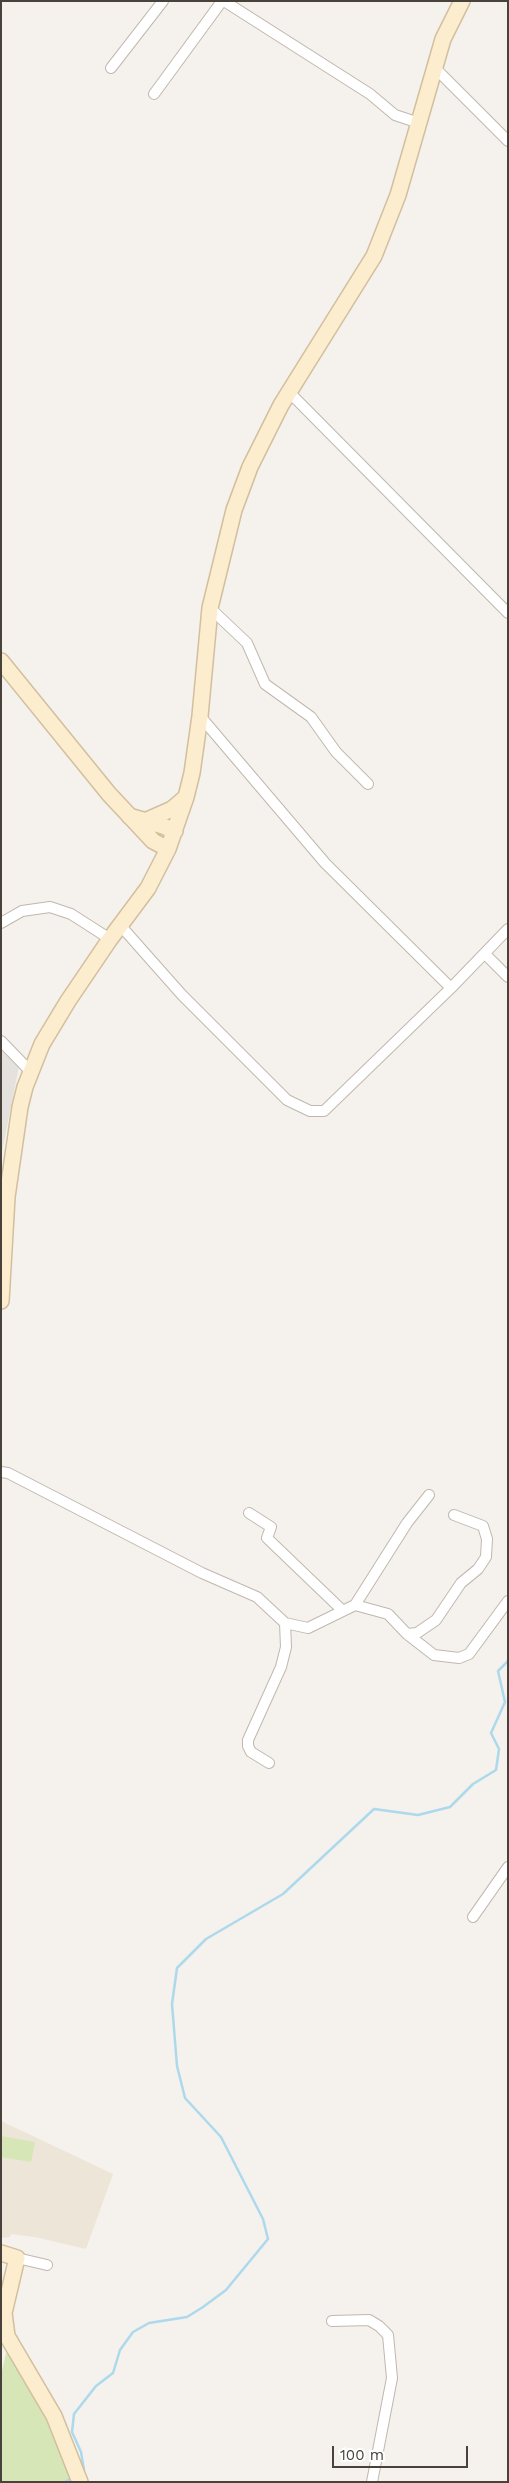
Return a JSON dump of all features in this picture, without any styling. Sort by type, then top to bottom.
[{"type":"main road","points":[[1,1301],[6,1197],[20,1107],[30,1071],[42,1044],[68,1001],[110,939],[148,888],[160,867],[175,832],[186,797],[200,716],[210,608],[234,510],[250,467],[289,392],[374,256],[395,203],[443,40],[462,1]]},
{"type":"main road","points":[[1,661],[129,816],[145,826],[175,832]]},
{"type":"main road","points":[[145,826],[172,809],[186,797]]},
{"type":"main road","points":[[145,826],[156,843],[168,849]]},
{"type":"main road","points":[[145,826],[160,867]]},
{"type":"main road","points":[[1,2253],[17,2258],[4,2313],[7,2336],[54,2416],[77,2475]]},
{"type":"street","points":[[111,68],[162,1]]},
{"type":"street","points":[[154,94],[223,1],[370,94],[394,115],[419,123]]},
{"type":"street","points":[[434,67],[508,141]]},
{"type":"street","points":[[289,392],[508,613]]},
{"type":"street","points":[[210,608],[248,643],[265,684],[311,717],[336,752],[368,784]]},
{"type":"street","points":[[200,716],[325,863],[451,988]]},
{"type":"street","points":[[1,923],[22,910],[50,907],[71,914],[110,939]]},
{"type":"street","points":[[120,925],[182,995],[287,1100],[310,1111],[324,1111],[451,988],[508,929]]},
{"type":"street","points":[[485,954],[508,977]]},
{"type":"street","points":[[1,1041],[30,1071]]},
{"type":"street","points":[[1,1472],[8,1473],[202,1573],[257,1597],[284,1623],[308,1628],[342,1610],[356,1605],[388,1614],[407,1634],[434,1655],[459,1658],[469,1654],[508,1601]]},
{"type":"street","points":[[356,1605],[407,1523],[429,1495]]},
{"type":"street","points":[[249,1512],[271,1527],[267,1538],[342,1610]]},
{"type":"street","points":[[407,1634],[417,1633],[436,1620],[462,1583],[478,1569],[486,1556],[487,1539],[483,1526],[454,1515]]},
{"type":"street","points":[[269,1764],[251,1752],[248,1740],[281,1667],[286,1647],[284,1623]]},
{"type":"street","points":[[473,1917],[508,1867]]},
{"type":"street","points":[[17,2258],[47,2265]]},
{"type":"street","points":[[332,2321],[369,2320],[388,2335],[392,2378],[372,2482]]},
{"type":"shaded area","points":[[1,1048],[19,1066],[1,1157]]},
{"type":"shaded area","points":[[1,2121],[113,2174],[86,2249],[35,2237],[11,2234],[10,2237],[1,2238]]},
{"type":"green space","points":[[1,2136],[35,2142],[31,2162],[1,2157]]},
{"type":"green space","points":[[7,2349],[60,2444],[71,2482],[1,2482],[1,2375]]},
{"type":"waterway","points":[[82,2471],[84,2470],[81,2452],[72,2432],[74,2414],[96,2386],[113,2373],[120,2350],[133,2332],[149,2323],[187,2317],[203,2307],[226,2290],[268,2239],[263,2219],[221,2137],[185,2098],[177,2066],[172,2004],[177,1968],[206,1939],[283,1894],[374,1809],[418,1815],[450,1807],[473,1784],[496,1770],[499,1749],[491,1733],[505,1702],[498,1671],[508,1661]]},
{"type":"waterway","points":[[65,2482],[73,2477]]}]
